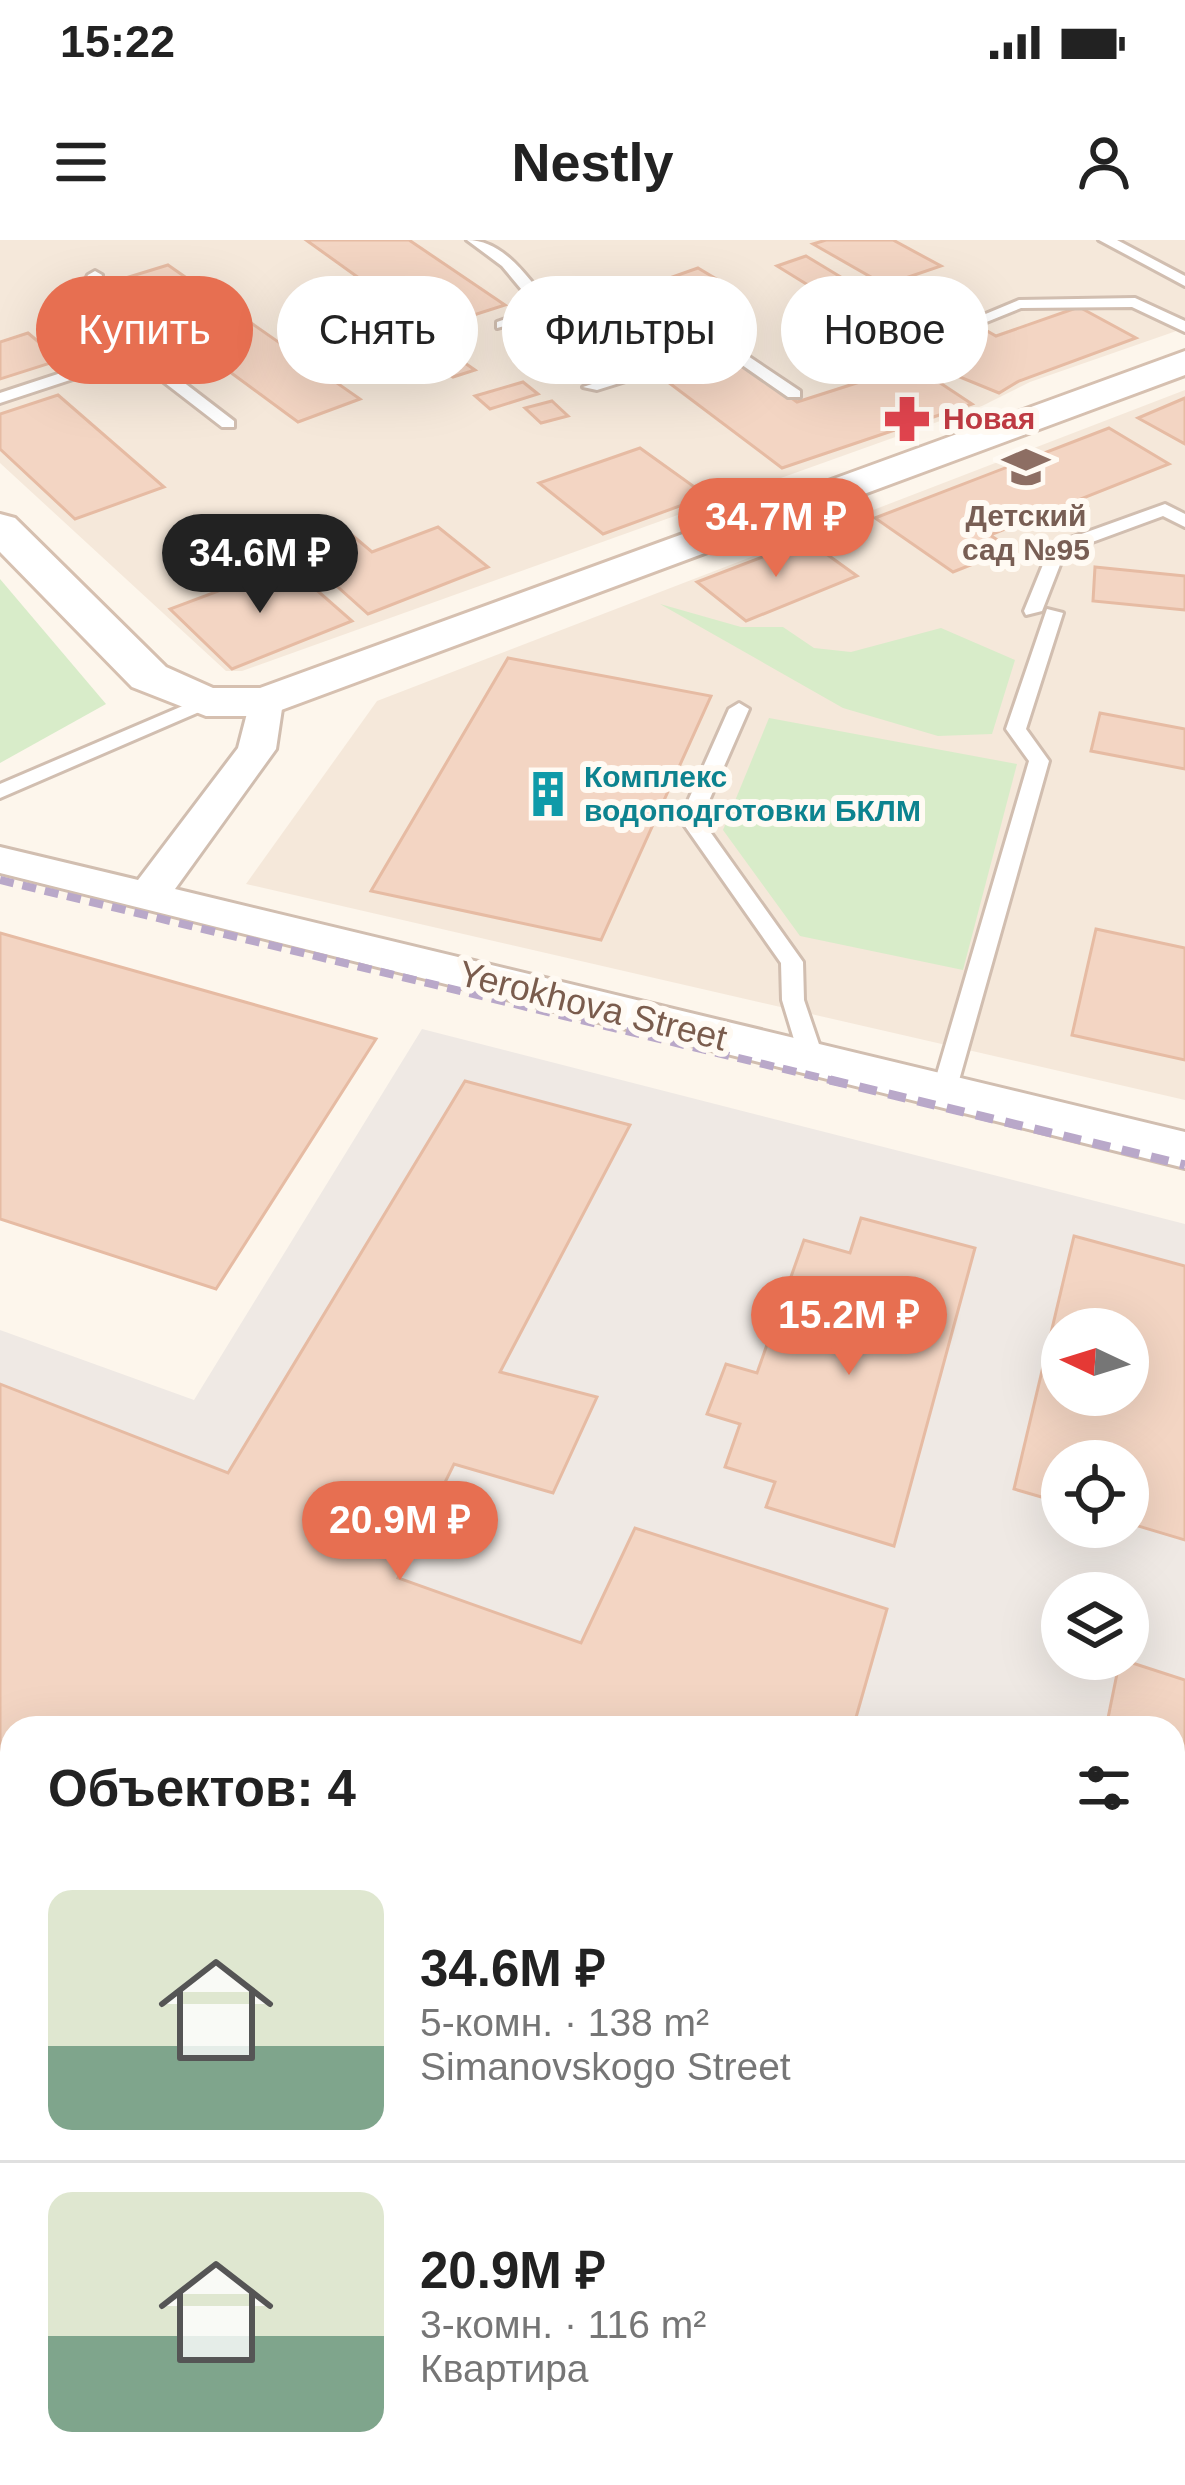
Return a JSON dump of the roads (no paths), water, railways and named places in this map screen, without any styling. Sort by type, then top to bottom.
[{"type":"street","points":[[0,527],[149,677],[206,702],[265,702],[1185,362]]},
{"type":"street","points":[[148,896],[257,749],[265,702]]},
{"type":"street","name":"Yerokhova Street","points":[[0,860],[1185,1150]]},
{"type":"lane","points":[[474,240],[518,276]]},
{"type":"lane","points":[[1106,240],[1185,282]]},
{"type":"lane","points":[[988,316],[1019,304],[1135,302],[1185,327]]},
{"type":"lane","points":[[591,387],[724,345],[794,394]]},
{"type":"lane","points":[[0,398],[42,384]]},
{"type":"lane","points":[[176,384],[228,424]]},
{"type":"lane","points":[[944,1091],[1039,760],[1016,729],[1057,549],[1165,509],[1185,522]]},
{"type":"lane","points":[[0,792],[206,702]]},
{"type":"lane","points":[[739,710],[690,819],[792,962],[793,1000],[812,1059]]},
{"type":"railway","points":[[0,880],[842,1083]]},
{"type":"railway","points":[[830,1080],[1185,1165]]},
{"type":"place","name":"Новая","points":[[907,419]]},
{"type":"place","name":"Детский сад №95","points":[[1026,467]]},
{"type":"place","name":"Комплекс водоподготовки БКЛМ","points":[[548,794]]}]
